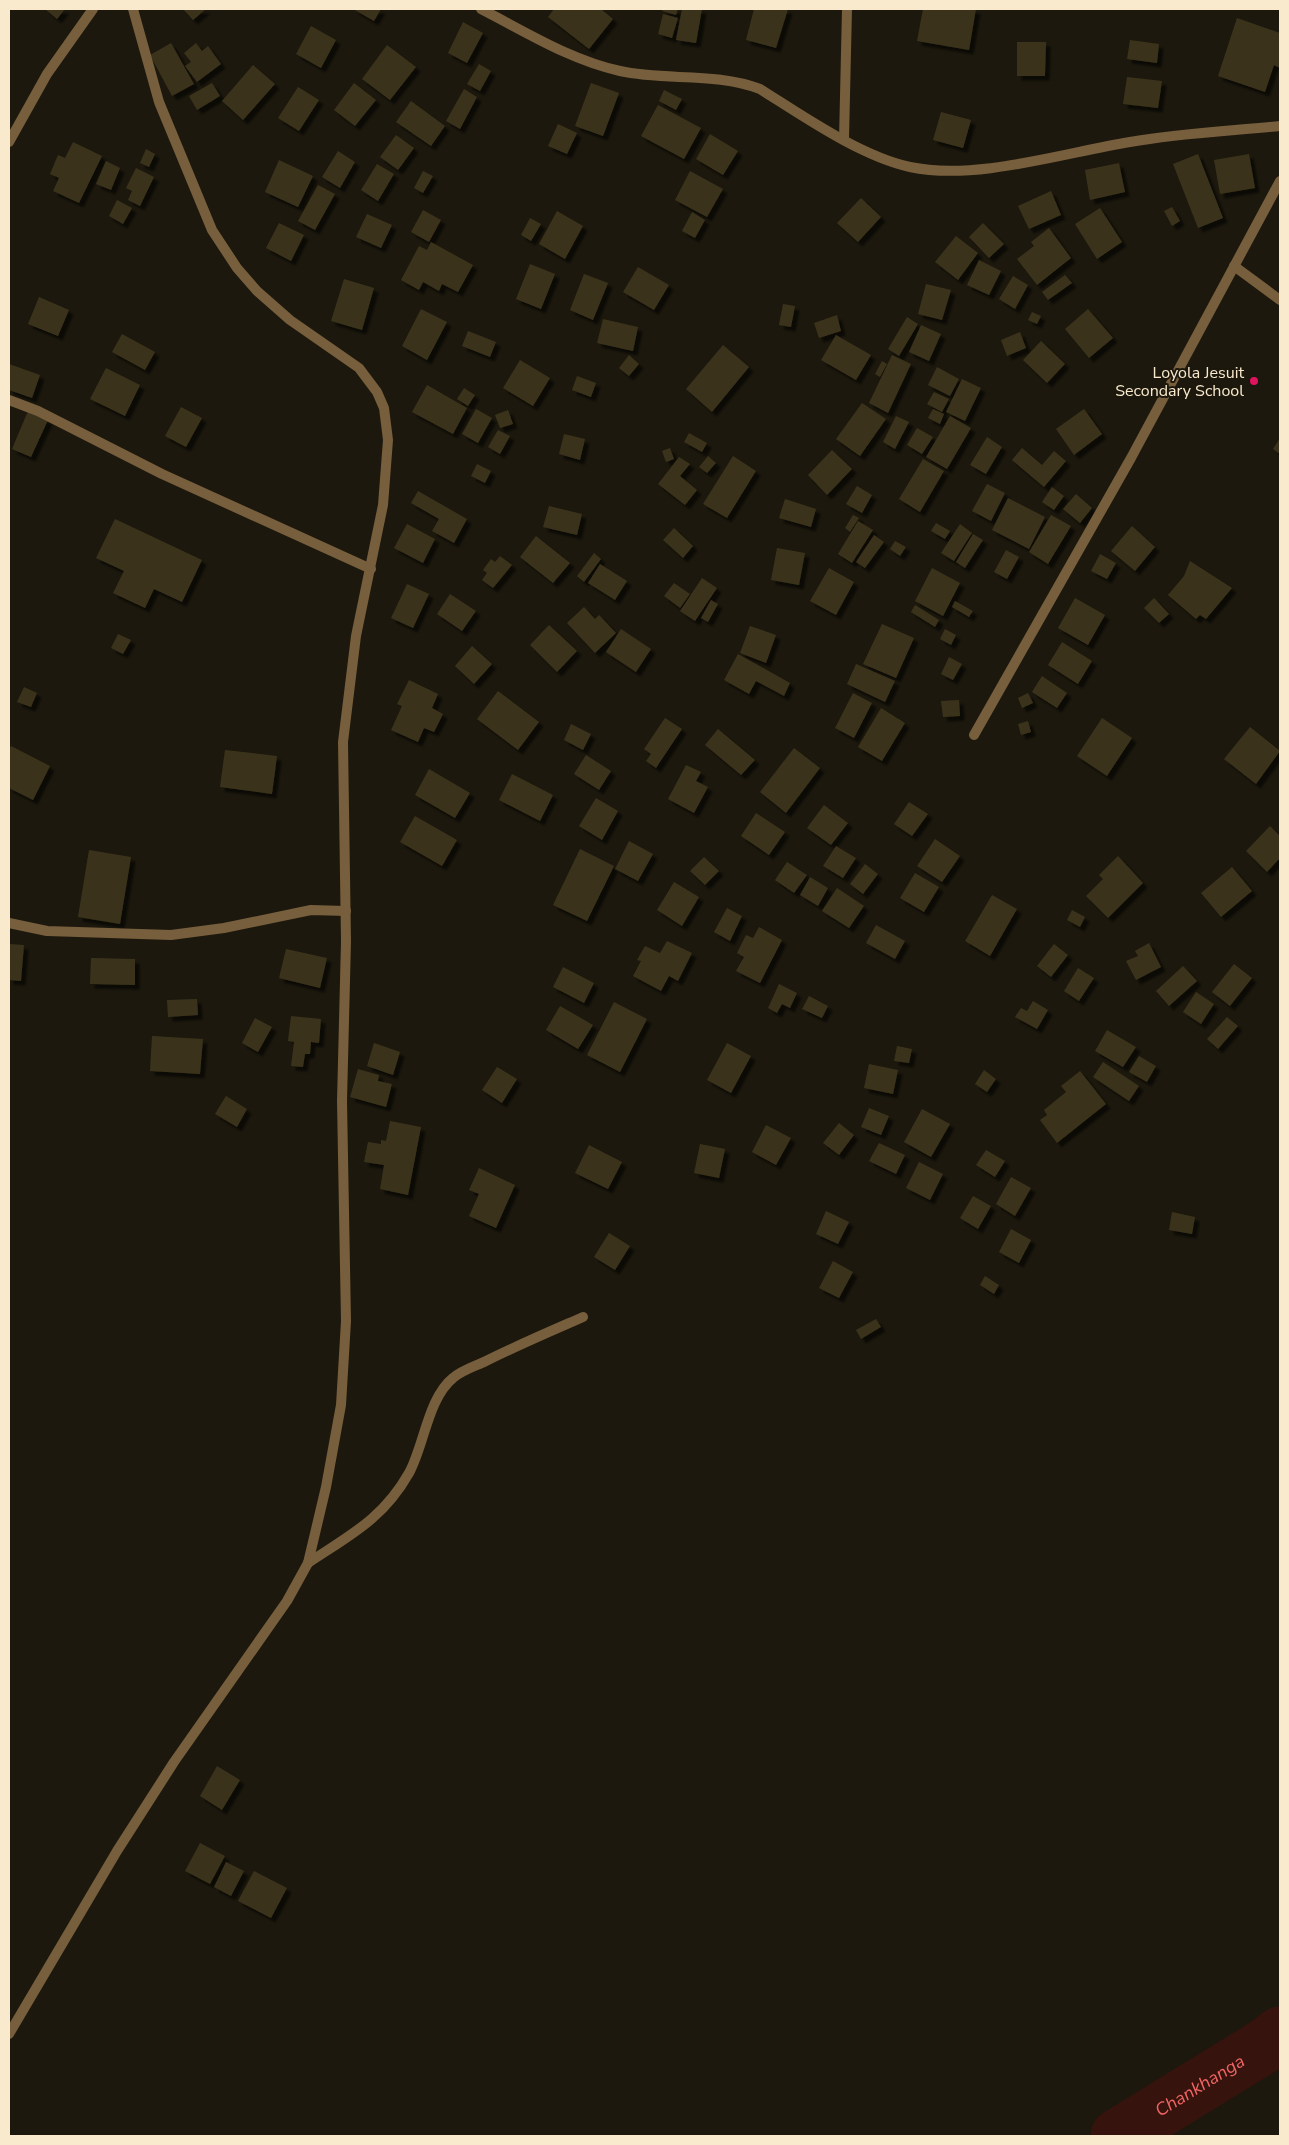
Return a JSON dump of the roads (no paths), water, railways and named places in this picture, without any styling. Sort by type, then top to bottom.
[{"type":"street","points":[[9,142],[47,74],[93,9]]},
{"type":"street","points":[[9,2034],[117,1850],[174,1762],[287,1601],[308,1562],[326,1486],[341,1405],[345,1331],[342,1100],[346,911],[342,742],[356,636],[372,569],[383,505],[388,440],[384,408],[377,392],[359,368],[290,320],[258,291],[237,268],[212,230],[159,102],[133,9]]},
{"type":"street","points":[[481,9],[565,52],[593,64],[621,72],[659,77],[744,83],[760,89],[872,155],[910,167],[948,172],[1012,164],[1131,142],[1280,126]]},
{"type":"street","points":[[844,139],[847,9]]},
{"type":"street","points":[[974,735],[1131,458],[1280,182]]},
{"type":"street","points":[[1234,266],[1280,300]]},
{"type":"street","points":[[9,400],[38,411],[162,474],[372,569]]},
{"type":"street","points":[[9,923],[47,931],[171,935],[224,928],[311,910],[346,911]]},
{"type":"street","points":[[308,1562],[382,1512],[408,1474],[434,1405],[453,1378],[514,1347],[583,1317]]},
{"type":"waterway","name":"Chankhanga","points":[[1118,2136],[1266,2045],[1280,2034]]},
{"type":"place","name":"Loyola Jesuit Secondary School","points":[[1254,381]]}]
